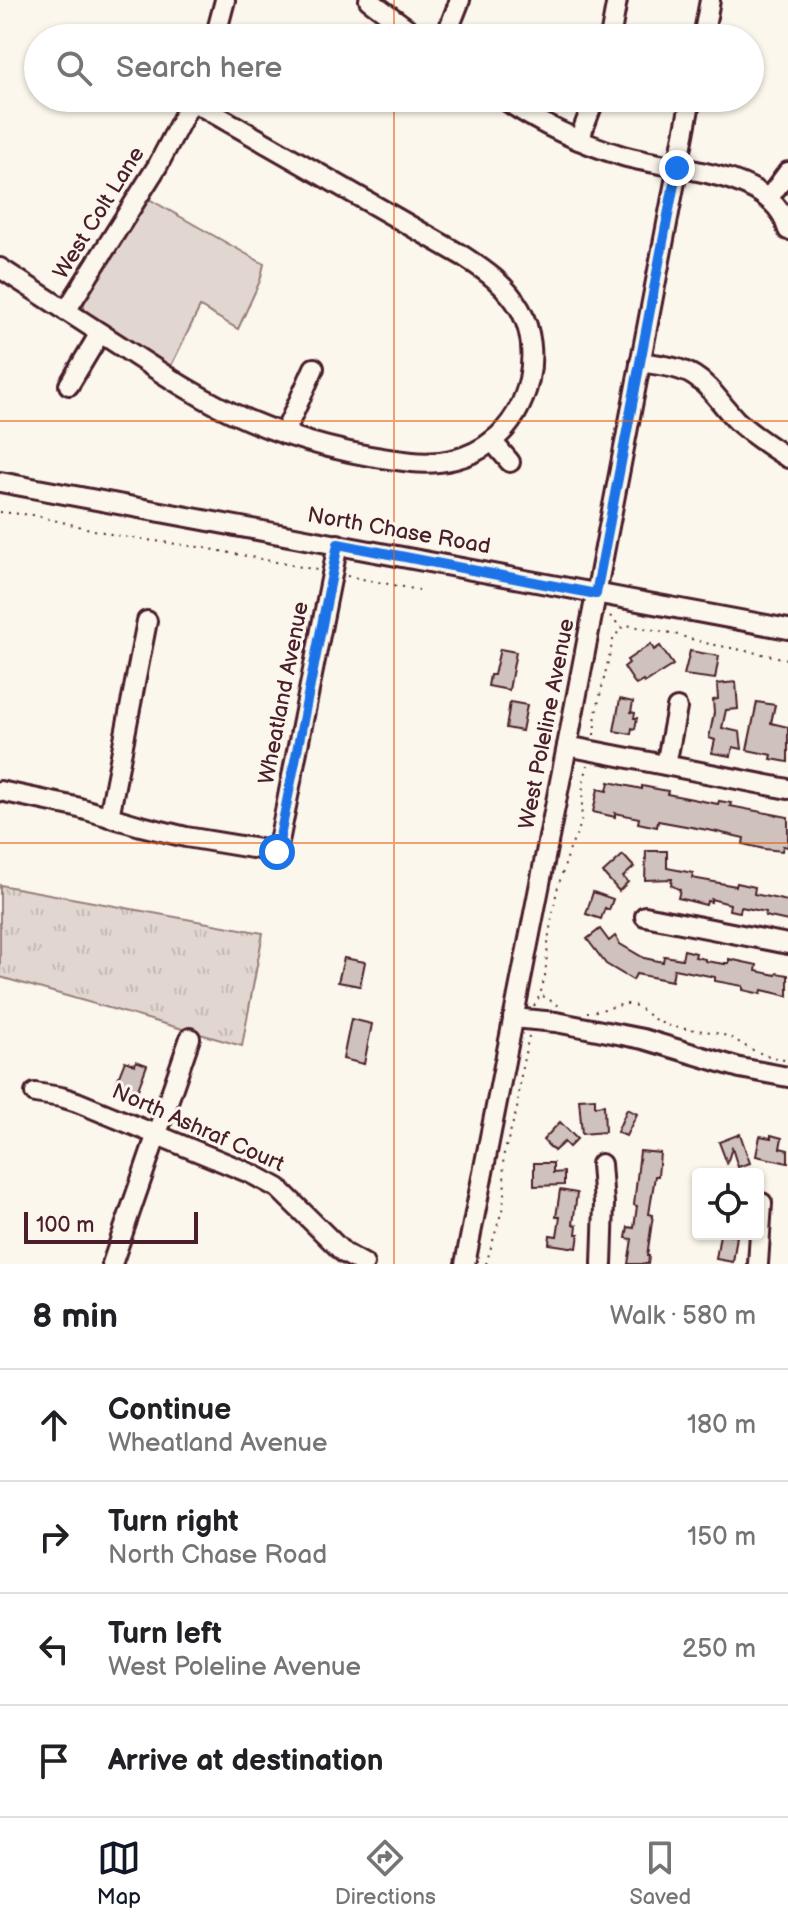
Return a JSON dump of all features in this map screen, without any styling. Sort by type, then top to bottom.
[{"type":"street","points":[[219,24],[225,0]]},
{"type":"street","points":[[369,0],[401,24]]},
{"type":"street","points":[[451,24],[460,0]]},
{"type":"street","points":[[613,24],[617,0]]},
{"type":"street","points":[[706,24],[710,0]]},
{"type":"street","name":"West Colt Lane","points":[[66,311],[158,165],[186,112]]},
{"type":"street","points":[[0,268],[197,394],[284,434],[364,455],[427,464],[467,455],[492,441],[512,420],[521,404],[531,363],[524,320],[499,281],[463,256],[215,112]]},
{"type":"street","points":[[524,112],[579,140],[623,156],[716,175],[746,186],[768,199],[780,212],[788,230]]},
{"type":"street","points":[[579,140],[590,112]]},
{"type":"street","name":"West Poleline Avenue","points":[[465,1264],[522,1019],[567,746],[688,112]]},
{"type":"street","points":[[768,199],[788,172]]},
{"type":"street","points":[[69,385],[100,333]]},
{"type":"street","points":[[640,362],[694,375],[737,421],[788,458]]},
{"type":"street","points":[[284,434],[314,368]]},
{"type":"street","points":[[492,441],[510,462]]},
{"type":"street","name":"North Chase Road","points":[[0,482],[788,629]]},
{"type":"street","name":"Wheatland Avenue","points":[[109,817],[186,837],[277,852],[338,544]]},
{"type":"street","points":[[0,791],[109,817],[147,621]]},
{"type":"street","points":[[666,765],[677,708]]},
{"type":"street","points":[[567,746],[788,789]]},
{"type":"street","points":[[645,916],[788,944]]},
{"type":"street","points":[[522,1019],[592,1028],[643,1039],[740,1068],[788,1077]]},
{"type":"street","points":[[112,1264],[190,1038]]},
{"type":"street","name":"North Ashraf Court","points":[[35,1093],[77,1102],[252,1174],[278,1188],[344,1253],[364,1264]]},
{"type":"street","points":[[601,1164],[604,1204],[602,1264]]},
{"type":"street","points":[[758,1264],[760,1240]]},
{"type":"path","points":[[0,512],[33,515],[119,536],[205,548],[419,590]]},
{"type":"path","points":[[610,616],[622,628]]},
{"type":"path","points":[[486,1264],[503,1207],[503,1157],[517,1109],[528,1043],[522,1019],[540,995],[545,976],[557,890],[581,824],[583,783],[613,640],[626,625],[788,659]]},
{"type":"path","points":[[540,995],[566,1009]]},
{"type":"path","points":[[585,1012],[607,1010],[627,1003],[663,1024],[730,1037],[753,1050],[788,1061]]},
{"type":"green space","points":[[149,199],[264,264],[260,281],[238,329],[200,307],[169,370],[86,314],[84,307],[86,295]]},
{"type":"green space","points":[[0,885],[263,933],[242,1046],[0,977]]},
{"type":"building","points":[[651,644],[654,650],[660,646],[673,665],[636,685],[624,667],[629,663],[627,660]]},
{"type":"building","points":[[500,649],[516,652],[509,690],[488,686]]},
{"type":"building","points":[[690,651],[719,656],[715,679],[684,675]]},
{"type":"building","points":[[736,682],[738,709],[726,710],[722,728],[740,732],[742,749],[733,747],[731,756],[712,753],[715,740],[709,738],[713,700],[718,699],[717,684]]},
{"type":"building","points":[[620,699],[633,702],[631,712],[637,718],[631,734],[614,731]]},
{"type":"building","points":[[510,702],[527,705],[522,731],[506,728]]},
{"type":"building","points":[[757,702],[775,705],[771,723],[788,727],[788,762],[747,750]]},
{"type":"building","points":[[609,782],[668,791],[667,794],[718,804],[719,801],[731,803],[730,806],[788,817],[788,847],[783,846],[782,851],[764,849],[743,844],[744,838],[713,831],[658,821],[657,827],[638,823],[639,818],[593,812],[598,789],[607,791]]},
{"type":"building","points":[[646,851],[667,851],[667,868],[693,873],[692,878],[755,887],[754,894],[788,901],[788,921],[741,907],[740,912],[729,910],[730,904],[711,899],[706,905],[678,898],[680,890],[671,885],[672,879],[645,880]]},
{"type":"building","points":[[623,855],[634,867],[623,877],[628,882],[619,891],[603,873]]},
{"type":"building","points":[[593,892],[613,899],[601,919],[586,914]]},
{"type":"building","points":[[600,929],[609,941],[615,936],[620,944],[644,958],[663,962],[664,956],[682,959],[684,950],[696,953],[695,957],[705,961],[725,964],[729,963],[729,959],[757,965],[756,971],[788,975],[788,996],[762,990],[761,994],[743,990],[743,986],[715,981],[715,977],[674,969],[672,981],[636,974],[633,980],[606,964],[587,939]]},
{"type":"building","points":[[344,958],[365,962],[360,986],[338,982]]},
{"type":"building","points":[[351,1019],[372,1024],[364,1064],[343,1059]]},
{"type":"building","points":[[125,1061],[147,1065],[137,1092],[116,1084]]},
{"type":"building","points":[[595,1098],[595,1106],[604,1105],[605,1132],[582,1134],[579,1099]]},
{"type":"building","points":[[627,1109],[637,1114],[626,1136],[617,1132]]},
{"type":"building","points":[[560,1122],[577,1139],[569,1147],[564,1142],[554,1151],[543,1140]]},
{"type":"building","points":[[740,1134],[750,1163],[738,1167],[732,1148],[727,1163],[719,1142]]},
{"type":"building","points":[[771,1135],[782,1138],[780,1148],[788,1150],[788,1163],[756,1156],[760,1136],[771,1138]]},
{"type":"building","points":[[640,1151],[660,1153],[658,1176],[655,1176],[649,1214],[653,1215],[648,1264],[628,1264],[632,1239],[626,1238],[628,1227],[634,1228]]},
{"type":"building","points":[[534,1163],[553,1163],[553,1173],[564,1172],[564,1185],[534,1186]]},
{"type":"building","points":[[560,1190],[577,1193],[573,1224],[577,1225],[576,1234],[579,1234],[577,1248],[549,1244],[550,1235],[557,1236]]},
{"type":"building","points":[[719,1240],[736,1240],[733,1262],[716,1259]]},
{"type":"route","points":[[277,852],[338,544],[596,594],[677,168]]}]
